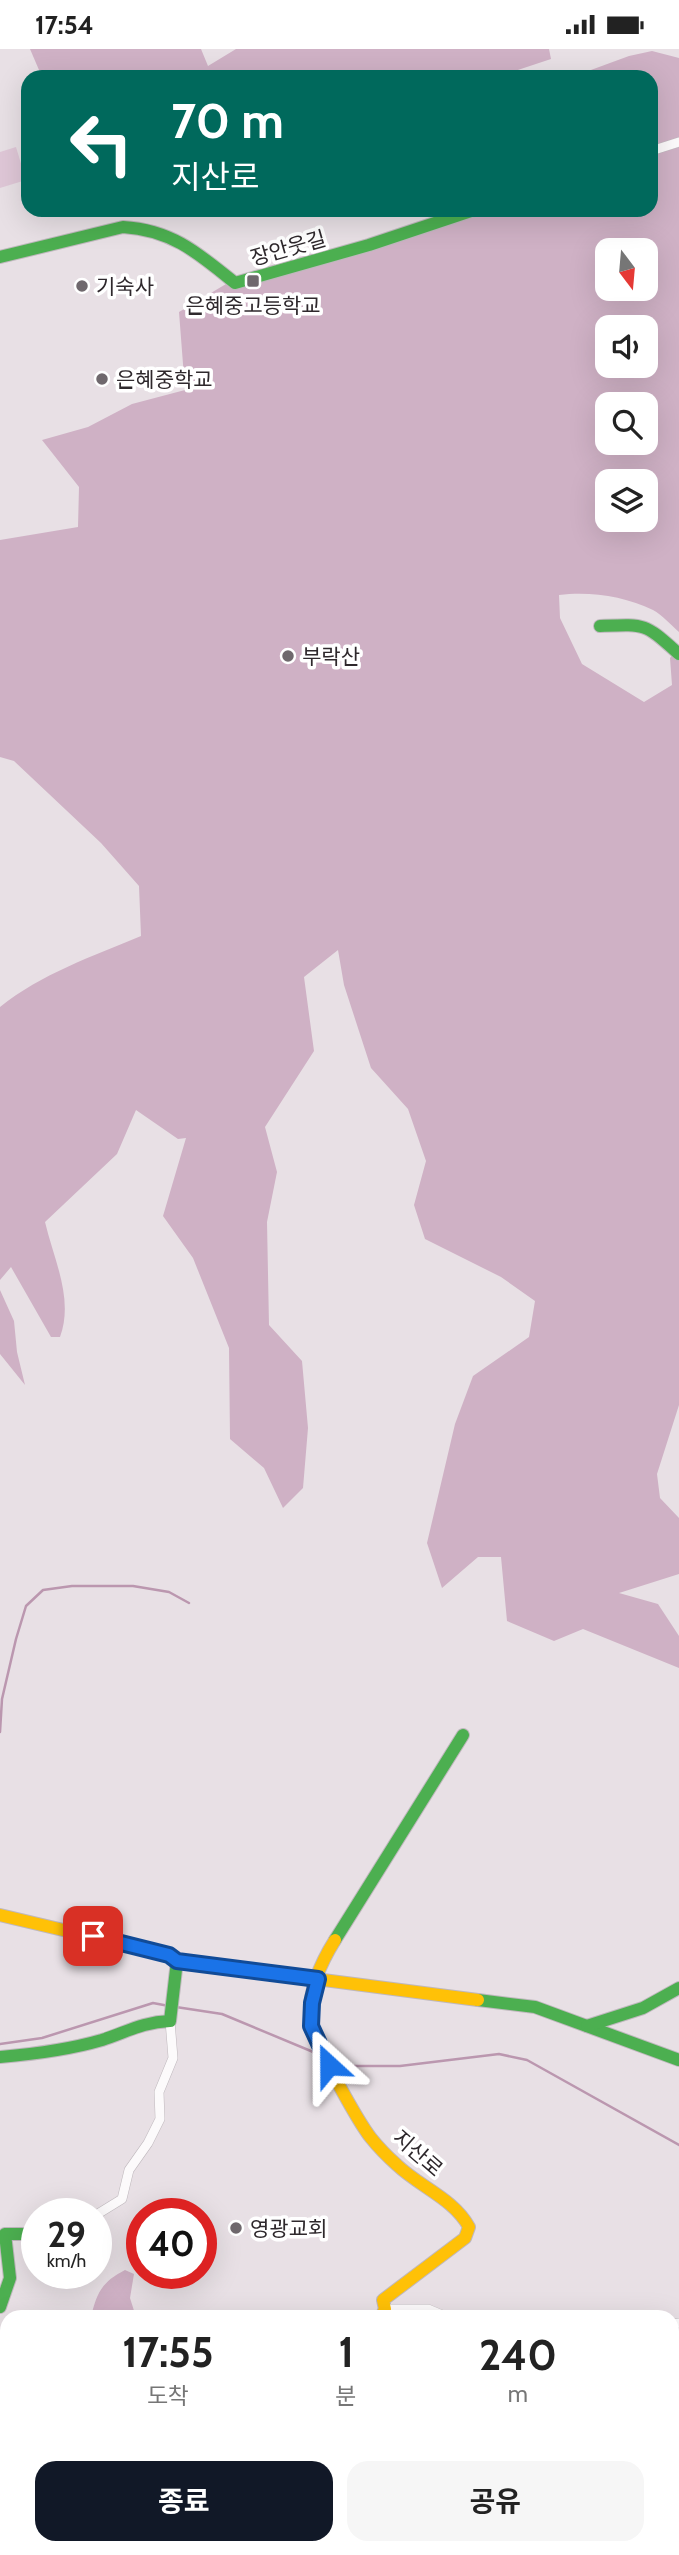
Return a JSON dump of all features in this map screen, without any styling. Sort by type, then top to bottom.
[{"type":"street","points":[[658,149],[679,142]]},
{"type":"street","name":"장안웃길","points":[[0,257],[123,227],[138,227],[167,234],[188,244],[235,283],[369,245],[453,217]]},
{"type":"street","points":[[600,626],[638,624],[652,630],[679,654]]},
{"type":"street","name":"지산로","points":[[383,2310],[383,2300],[465,2238],[469,2227],[462,2214],[399,2167],[370,2137],[311,2026],[312,2003],[319,1965],[463,1734]]},
{"type":"street","points":[[0,1915],[169,1955],[177,1961],[535,2007],[679,2060]]},
{"type":"street","points":[[112,2205],[122,2199],[129,2170],[148,2143],[160,2119],[159,2092],[173,2058],[172,2011],[177,1961]]},
{"type":"street","points":[[587,2026],[643,2008],[679,1988]]},
{"type":"street","points":[[0,2057],[56,2052],[104,2039],[172,2011]]},
{"type":"street","points":[[0,2307],[10,2278],[5,2234],[21,2234]]},
{"type":"shaded area","points":[[30,49],[201,49],[208,66],[236,49],[549,49],[551,59],[518,70],[39,70]]},
{"type":"shaded area","points":[[652,51],[679,58],[679,632],[656,612],[631,601],[595,594],[559,595],[560,618],[582,664],[644,702],[672,685],[670,658],[679,646],[679,1405],[657,1474],[660,1498],[679,1518],[679,1574],[619,1593],[658,1604],[679,1636],[679,1668],[583,1629],[554,1641],[507,1621],[501,1557],[478,1557],[442,1588],[427,1543],[455,1424],[473,1376],[529,1337],[535,1301],[501,1277],[425,1239],[414,1205],[426,1161],[408,1109],[371,1068],[344,985],[338,950],[304,977],[314,1051],[265,1127],[277,1172],[267,1222],[269,1325],[302,1361],[308,1428],[303,1488],[283,1508],[264,1468],[230,1439],[229,1348],[193,1258],[163,1216],[186,1138],[178,1139],[136,1110],[117,1154],[45,1222],[64,1294],[64,1323],[60,1337],[51,1337],[11,1267],[0,1280],[0,1007],[50,975],[141,936],[139,886],[101,843],[14,761],[0,757],[0,540],[78,527],[79,487],[42,440],[88,427],[132,404],[185,390],[179,312],[226,284],[367,244],[447,217],[658,217],[658,70],[591,70]]},
{"type":"shaded area","points":[[16,147],[21,164],[21,182],[0,188],[0,152]]},
{"type":"shaded area","points":[[0,1290],[14,1321],[17,1352],[25,1385],[0,1354]]},
{"type":"shaded area","points":[[126,2270],[126,2289],[132,2289],[130,2298],[134,2310],[93,2310],[102,2289],[112,2289],[112,2278]]},
{"type":"waterway","points":[[0,1732],[2,1699],[16,1639],[26,1606],[43,1590],[72,1586],[133,1586],[169,1592],[189,1603]]},
{"type":"waterway","points":[[0,2044],[42,2038],[153,2003],[169,2006]]},
{"type":"waterway","points":[[176,2007],[222,2014],[318,2054]]},
{"type":"waterway","points":[[334,2061],[346,2066],[400,2066],[499,2054],[527,2060],[679,2145]]},
{"type":"traffic: fast","points":[[0,257],[123,227],[170,238],[196,253],[235,283],[369,245],[453,217]]},
{"type":"traffic: fast","points":[[600,626],[627,625],[644,628],[679,654]]},
{"type":"traffic: fast","points":[[335,1940],[463,1735]]},
{"type":"traffic: fast","points":[[0,2057],[77,2046],[143,2025],[170,2021],[177,1961]]},
{"type":"traffic: fast","points":[[587,2026],[643,2008],[679,1988]]},
{"type":"traffic: fast","points":[[478,2000],[535,2007],[679,2060]]},
{"type":"traffic: fast","points":[[0,2307],[10,2278],[5,2234],[21,2234]]},
{"type":"traffic: slow","points":[[0,1915],[169,1955],[177,1961],[478,2000]]},
{"type":"traffic: slow","points":[[335,1940],[319,1970],[312,1992],[311,2025],[320,2048],[374,2142],[406,2173],[455,2209],[469,2227],[465,2238],[383,2300],[384,2310]]},
{"type":"place","name":"은혜중고등학교","points":[[253,281]]},
{"type":"place","name":"기숙사","points":[[82,286]]},
{"type":"place","name":"은혜중학교","points":[[102,379]]},
{"type":"place","name":"부락산","points":[[288,656]]},
{"type":"place","name":"영광교회","points":[[236,2228]]},
{"type":"route","points":[[93,1936],[169,1955],[177,1961],[318,1979],[312,2003],[311,2026],[329,2065]]}]
